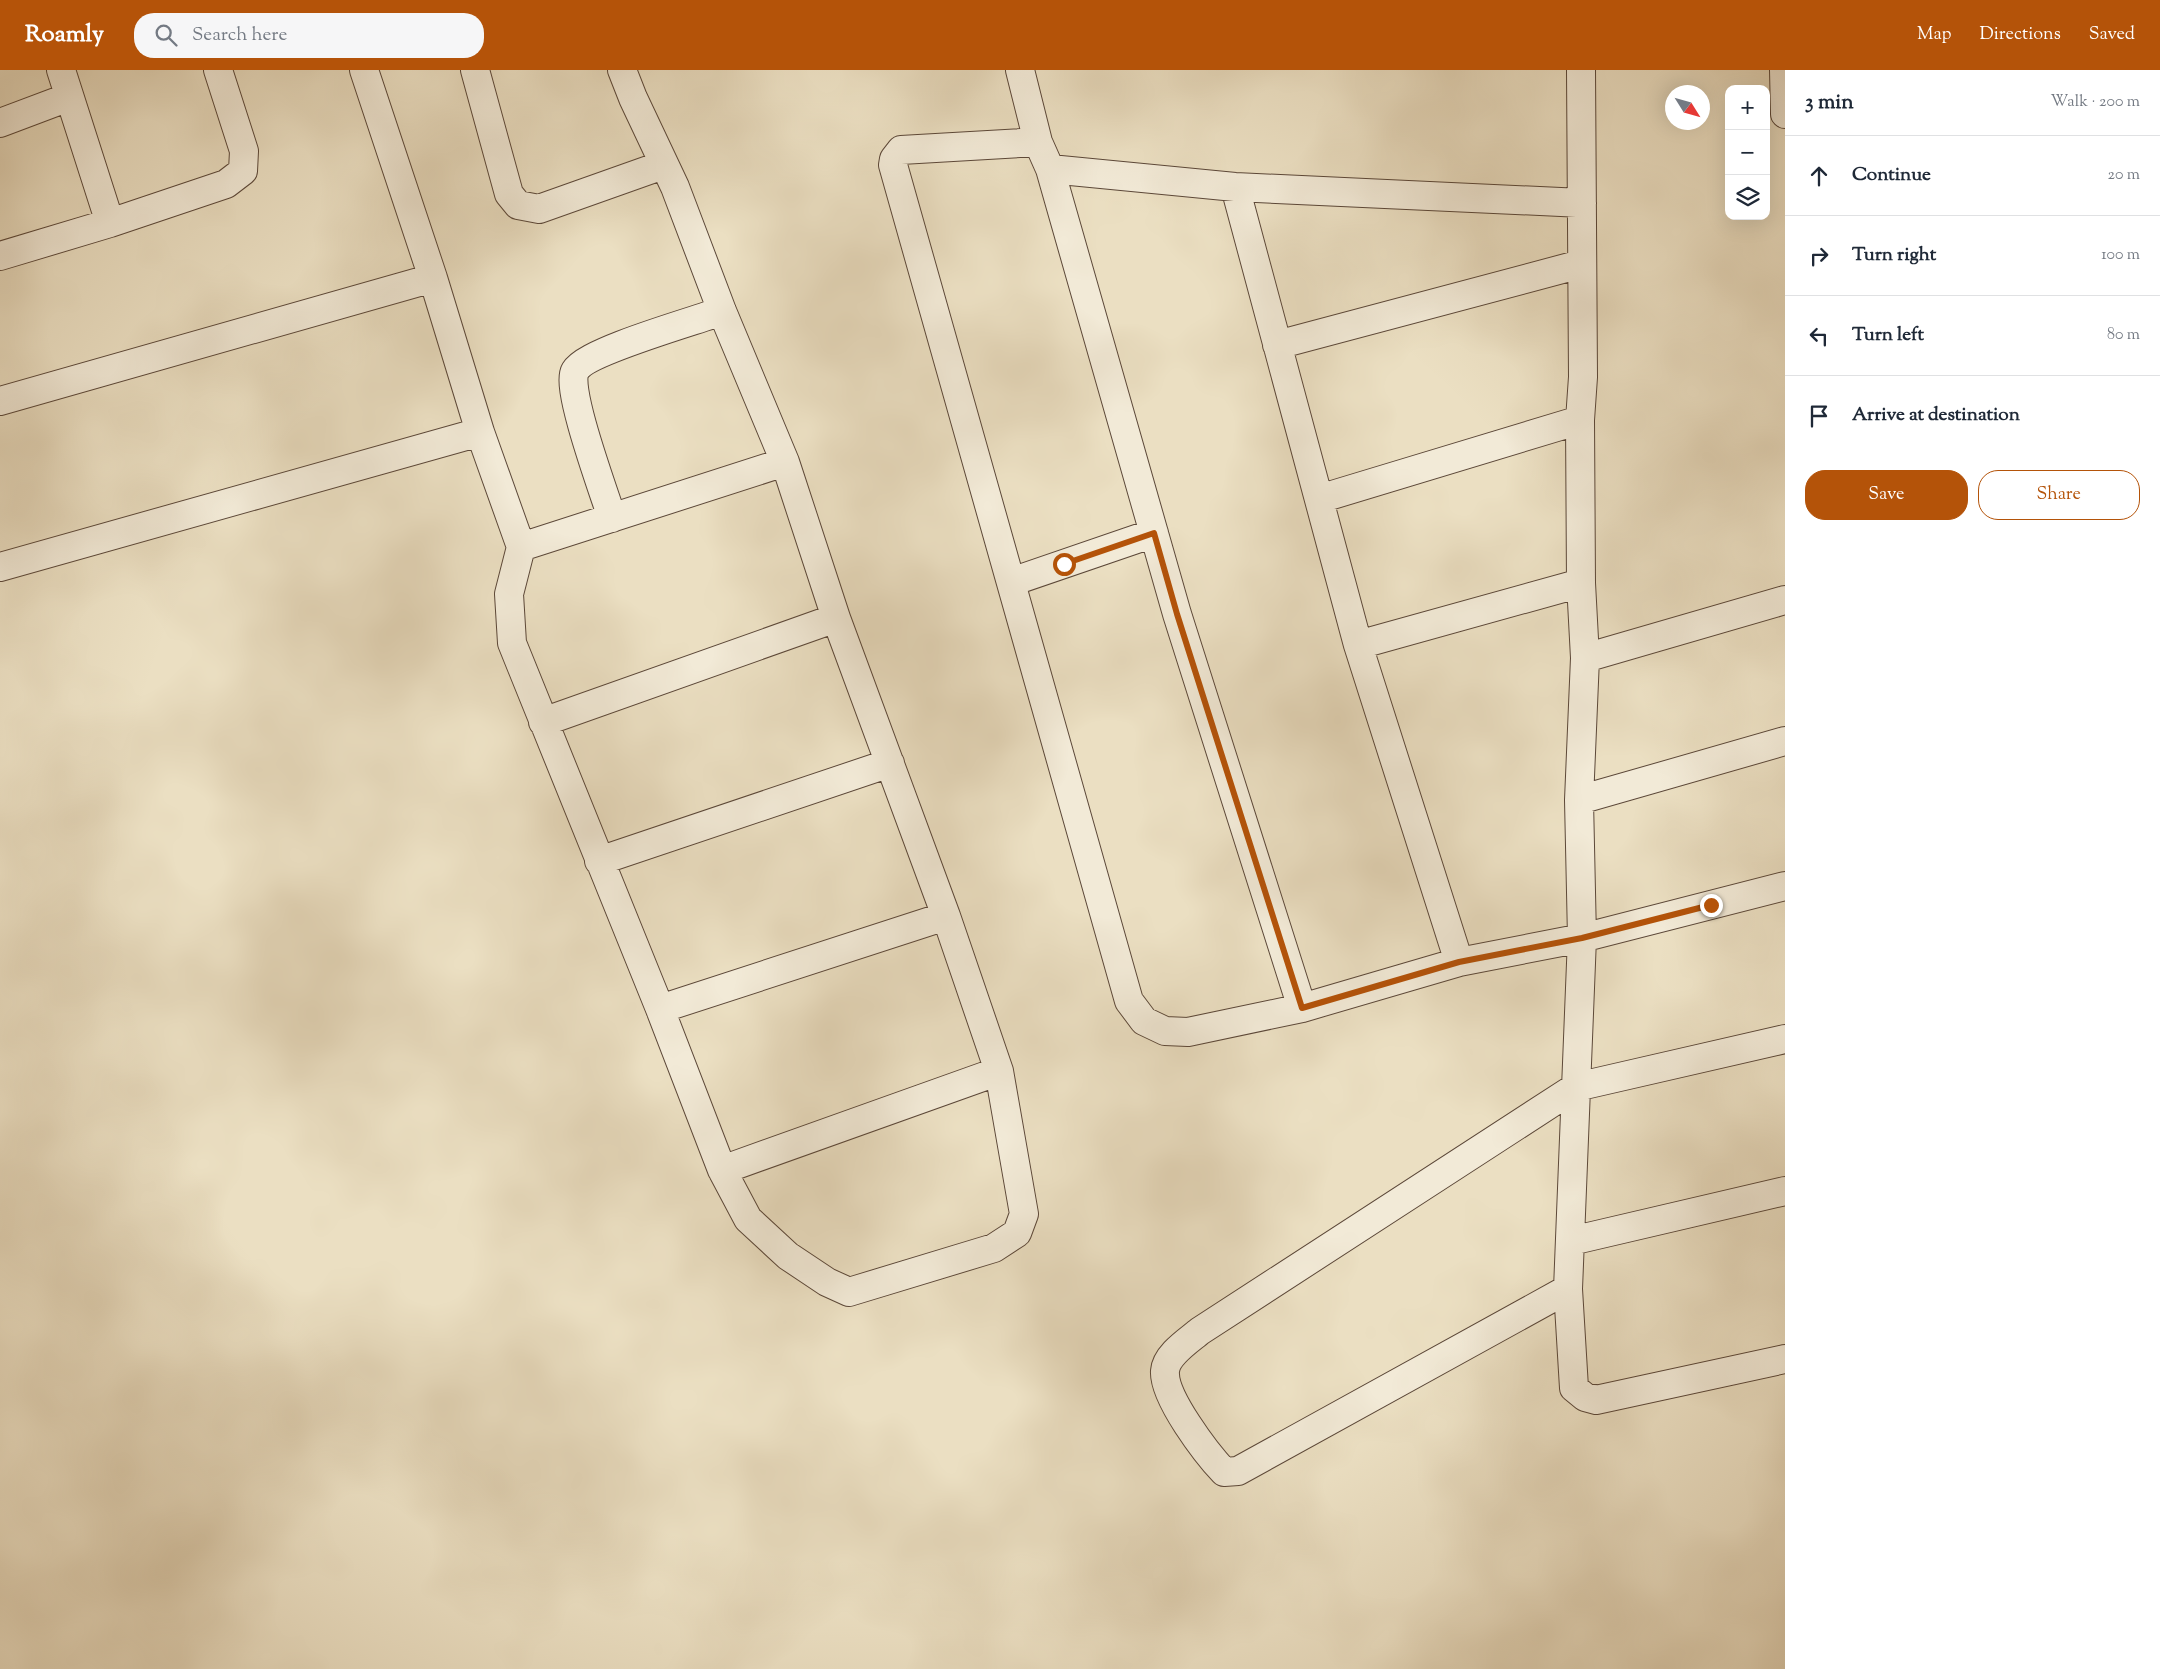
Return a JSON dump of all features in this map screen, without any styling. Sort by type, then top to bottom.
[{"type":"street","points":[[61,70],[110,223]]},
{"type":"street","points":[[0,256],[110,223],[226,184],[243,171],[244,151],[218,70]]},
{"type":"street","points":[[364,70],[433,278],[480,432],[521,547],[509,594],[512,643],[543,722],[660,1009],[722,1170],[748,1218],[788,1256],[828,1282],[848,1292],[994,1248],[1017,1233],[1024,1214],[999,1071],[946,916],[836,618],[785,462],[722,311],[675,187],[622,70]]},
{"type":"street","points":[[475,70],[509,194],[518,204],[540,209],[664,165]]},
{"type":"street","points":[[1020,70],[1038,142],[1050,168],[1177,614],[1302,1008]]},
{"type":"street","points":[[1581,70],[1583,377],[1580,420],[1581,584],[1586,658],[1579,800],[1582,938],[1572,1241],[1568,1289],[1574,1388],[1585,1396],[1596,1400],[1785,1359]]},
{"type":"street","points":[[1784,70],[1785,114]]},
{"type":"street","points":[[0,123],[69,97]]},
{"type":"street","points":[[1038,142],[901,150],[894,159],[893,165],[1130,1001],[1144,1020],[1165,1031],[1188,1032],[1302,1008],[1459,962],[1582,938],[1785,886]]},
{"type":"street","points":[[1050,168],[1235,187],[1582,203]]},
{"type":"street","points":[[1235,187],[1358,645],[1459,962]]},
{"type":"street","points":[[1277,345],[1581,264]]},
{"type":"street","points":[[0,401],[433,278]]},
{"type":"street","points":[[612,518],[579,415],[572,384],[574,372],[581,364],[602,352],[722,311]]},
{"type":"street","points":[[1319,499],[1580,420]]},
{"type":"street","points":[[0,568],[480,432]]},
{"type":"street","points":[[521,547],[785,462]]},
{"type":"street","points":[[1011,582],[1154,533]]},
{"type":"street","points":[[1358,645],[1581,584]]},
{"type":"street","points":[[1586,658],[1785,600]]},
{"type":"street","points":[[543,722],[836,618]]},
{"type":"street","points":[[1579,800],[1785,741]]},
{"type":"street","points":[[599,861],[890,763]]},
{"type":"street","points":[[660,1009],[946,916]]},
{"type":"street","points":[[1568,1289],[1238,1470],[1224,1472],[1213,1460],[1192,1434],[1167,1383],[1165,1370],[1169,1362],[1176,1352],[1200,1331],[1576,1087],[1785,1039]]},
{"type":"street","points":[[722,1170],[999,1071]]},
{"type":"street","points":[[1572,1241],[1785,1191]]},
{"type":"route","points":[[1064,564],[1154,533],[1177,614],[1302,1008],[1459,962],[1582,938],[1711,905]]}]
